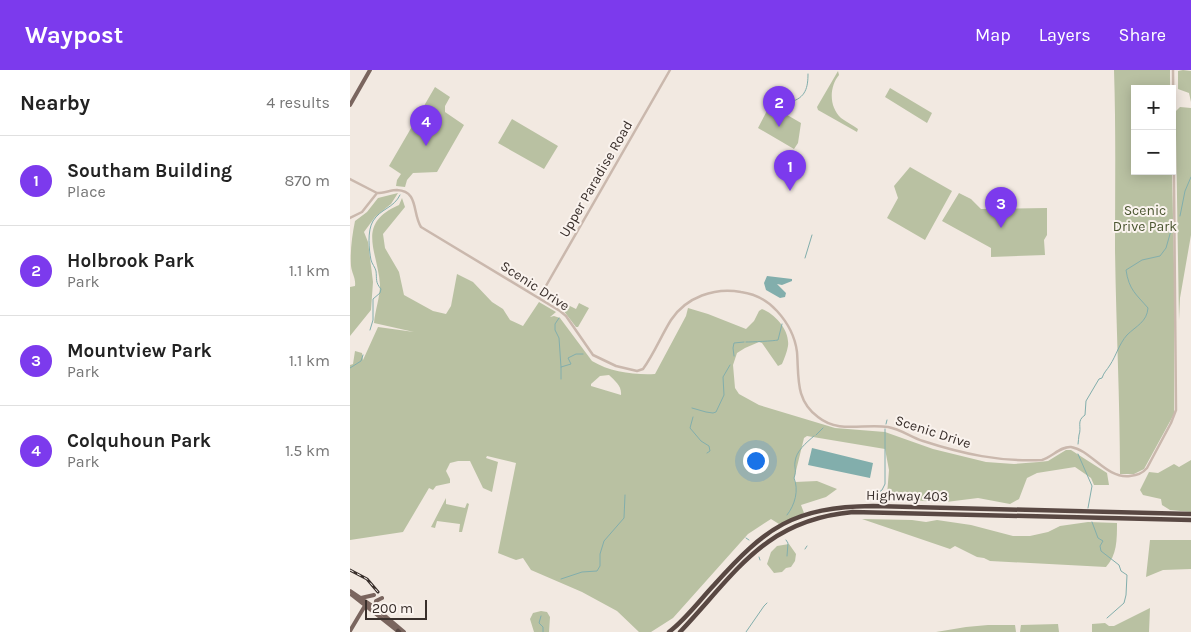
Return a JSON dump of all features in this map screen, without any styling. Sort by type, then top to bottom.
[{"type":"highway","name":"Highway 403","points":[[669,632],[686,616],[737,559],[761,538],[790,520],[828,508],[873,506],[1191,514]]},
{"type":"highway","name":"Highway 403","points":[[680,632],[759,547],[785,530],[819,517],[853,512],[1191,520]]},
{"type":"main road","points":[[350,105],[370,70]]},
{"type":"main road","points":[[350,592],[375,610],[400,632]]},
{"type":"main road","points":[[360,599],[374,596]]},
{"type":"main road","points":[[375,610],[375,602],[382,598]]},
{"type":"main road","points":[[359,615],[360,599]]},
{"type":"main road","points":[[350,631],[366,604]]},
{"type":"main road","points":[[359,615],[366,611],[375,610]]},
{"type":"street","name":"Upper Paradise Road","points":[[539,298],[670,70]]},
{"type":"street","name":"Scenic Drive","points":[[378,193],[397,190],[406,192],[414,202],[416,217],[421,227],[566,316],[593,355],[616,366],[637,371],[644,367],[671,320],[686,305],[701,296],[718,291],[736,291],[751,294],[773,307],[788,325],[797,351],[800,392],[811,411],[825,422],[842,427],[887,427],[928,442],[991,459],[1042,460],[1049,458],[1064,448],[1074,448],[1116,475],[1124,477],[1141,474],[1147,468],[1176,410],[1173,70]]},
{"type":"street","points":[[350,179],[378,193],[362,212],[350,218]]},
{"type":"green space","name":"Scenic Drive Park","points":[[1114,70],[1170,70],[1170,85],[1131,85],[1131,175],[1172,175],[1174,264],[1174,414],[1144,469],[1134,474],[1120,474],[1115,249]]},
{"type":"green space","points":[[838,71],[839,75],[833,85],[832,103],[837,113],[858,129],[857,132],[818,110],[817,107]]},
{"type":"green space","points":[[1178,71],[1191,71],[1191,102],[1189,93],[1178,89]]},
{"type":"green space","points":[[435,87],[450,97],[445,106],[445,112],[464,125],[437,172],[413,173],[407,180],[405,187],[396,186],[401,174],[389,166]]},
{"type":"green space","points":[[890,88],[932,113],[927,123],[885,97]]},
{"type":"green space","points":[[770,105],[801,123],[798,143],[794,149],[758,128]]},
{"type":"green space","points":[[1180,107],[1191,108],[1191,235],[1180,298],[1179,320],[1176,111]]},
{"type":"green space","points":[[512,119],[558,146],[544,169],[498,143]]},
{"type":"green space","points":[[910,167],[952,191],[925,240],[887,218],[898,198],[894,186]]},
{"type":"green space","points":[[398,193],[391,204],[375,217],[364,232],[368,242],[373,282],[371,310],[350,336],[350,287],[355,286],[351,260],[355,221],[367,212],[378,198]]},
{"type":"green space","points":[[959,193],[971,199],[981,209],[1047,208],[1047,235],[1044,240],[1045,255],[991,257],[991,248],[942,221]]},
{"type":"green space","points":[[402,198],[405,207],[383,234],[385,248],[399,272],[404,295],[433,311],[446,314],[451,306],[457,274],[473,282],[492,302],[503,309],[510,320],[523,326],[539,302],[556,312],[550,317],[560,318],[592,361],[599,365],[631,373],[655,374],[686,316],[688,308],[746,329],[762,309],[781,323],[787,334],[788,346],[782,364],[778,366],[762,343],[759,342],[737,353],[733,365],[735,388],[739,394],[759,405],[835,428],[885,432],[933,449],[986,462],[1014,464],[1048,461],[1066,450],[1071,450],[1107,473],[1109,485],[1094,485],[1091,478],[1075,467],[1037,473],[1027,478],[1019,499],[1010,504],[978,498],[946,502],[923,501],[887,495],[889,470],[885,449],[807,436],[804,438],[794,479],[795,482],[817,481],[837,489],[826,497],[801,505],[804,513],[779,524],[771,519],[748,534],[673,618],[651,632],[639,632],[617,611],[582,592],[531,570],[523,558],[516,560],[498,553],[516,463],[487,456],[486,458],[498,462],[492,492],[483,488],[470,461],[450,463],[446,471],[450,483],[436,486],[433,490],[429,488],[403,532],[350,540],[350,365],[353,364],[355,351],[362,353],[363,360],[378,327],[414,332],[374,323],[380,285],[372,239],[373,230],[377,221],[385,212],[399,205]],"holes":[[[609,375],[619,386],[621,395],[591,386],[600,376]]]},
{"type":"green space","points":[[579,303],[589,308],[578,327],[576,327],[563,310],[566,304],[576,309]]},
{"type":"green space","points":[[1191,460],[1191,512],[1170,510],[1162,505],[1161,499],[1143,495],[1140,490],[1149,472],[1158,473],[1174,464],[1179,467]]},
{"type":"green space","points":[[446,498],[446,504],[465,508],[467,503],[469,504],[462,532],[459,532],[460,524],[437,521],[435,528],[431,527]]},
{"type":"green space","points":[[862,519],[926,522],[937,520],[971,525],[1013,536],[1030,536],[1048,532],[1060,526],[1088,522],[1117,523],[1114,552],[1106,567],[990,561],[955,546],[950,549]]},
{"type":"green space","points":[[1150,540],[1191,540],[1191,569],[1163,570],[1146,577]]},
{"type":"green space","points":[[789,544],[796,554],[795,561],[791,567],[786,568],[782,572],[774,573],[767,564],[771,552],[777,546]]},
{"type":"green space","points":[[1150,608],[1149,632],[1092,632],[1092,624],[1105,623],[1109,626],[1114,626]]},
{"type":"green space","points":[[547,612],[550,617],[549,632],[534,632],[530,619],[533,613]]},
{"type":"green space","points":[[1058,624],[1059,632],[1020,632],[1021,625]]},
{"type":"green space","points":[[1015,625],[1016,632],[936,632],[966,627]]},
{"type":"water","points":[[767,276],[792,279],[792,281],[782,285],[777,284],[786,293],[785,297],[780,298],[766,290],[764,283]]},
{"type":"water","points":[[812,448],[873,463],[870,478],[808,465]]},
{"type":"waterway","points":[[787,108],[790,102],[803,95],[808,74]]},
{"type":"waterway","points":[[1180,216],[1185,191],[1191,177]]},
{"type":"waterway","points":[[370,330],[373,320],[373,299],[380,293],[381,289],[371,260],[369,246],[371,225],[376,217],[394,203],[400,195]]},
{"type":"waterway","points":[[1078,444],[1080,422],[1085,415],[1086,401],[1110,365],[1124,339],[1146,317],[1148,308],[1131,287],[1126,270],[1142,260],[1160,256],[1166,248],[1172,227]]},
{"type":"waterway","points":[[805,258],[812,235]]},
{"type":"waterway","points":[[559,318],[555,324],[555,330],[559,338],[561,367]]},
{"type":"waterway","points":[[746,342],[778,340],[782,324]]},
{"type":"waterway","points":[[734,356],[734,343],[744,342]]},
{"type":"waterway","points":[[561,379],[561,367],[571,364],[568,358],[576,354],[583,354]]},
{"type":"waterway","points":[[350,368],[361,361],[363,355]]},
{"type":"waterway","points":[[692,408],[706,412],[716,412],[724,395],[723,377],[730,365]]},
{"type":"waterway","points":[[693,417],[690,428],[701,441],[709,446],[710,451],[707,453]]},
{"type":"waterway","points":[[886,424],[887,420]]},
{"type":"waterway","points":[[816,435],[823,428]]},
{"type":"waterway","points":[[870,498],[882,490],[885,484],[885,429]]},
{"type":"waterway","points":[[787,515],[795,497],[796,487],[794,478],[797,454],[814,436]]},
{"type":"waterway","points":[[1078,454],[1092,486],[1088,508]]},
{"type":"waterway","points":[[561,579],[582,572],[597,571],[600,566],[600,554],[604,541],[624,518],[625,495]]},
{"type":"waterway","points":[[1092,522],[1098,538],[1103,541],[1100,546],[1101,551],[1119,565],[1121,571],[1127,575],[1124,603],[1107,618]]},
{"type":"waterway","points":[[786,540],[788,543],[787,556]]},
{"type":"waterway","points":[[746,632],[767,603]]},
{"type":"waterway","points":[[541,616],[539,623],[543,627],[543,632]]},
{"type":"railway","points":[[350,570],[367,579],[378,592]]},
{"type":"place","name":"Holbrook Park","points":[[779,127]]},
{"type":"place","name":"Colquhoun Park","points":[[426,146]]},
{"type":"place","name":"Southam Building","points":[[790,191]]},
{"type":"place","name":"Mountview Park","points":[[1001,228]]}]
